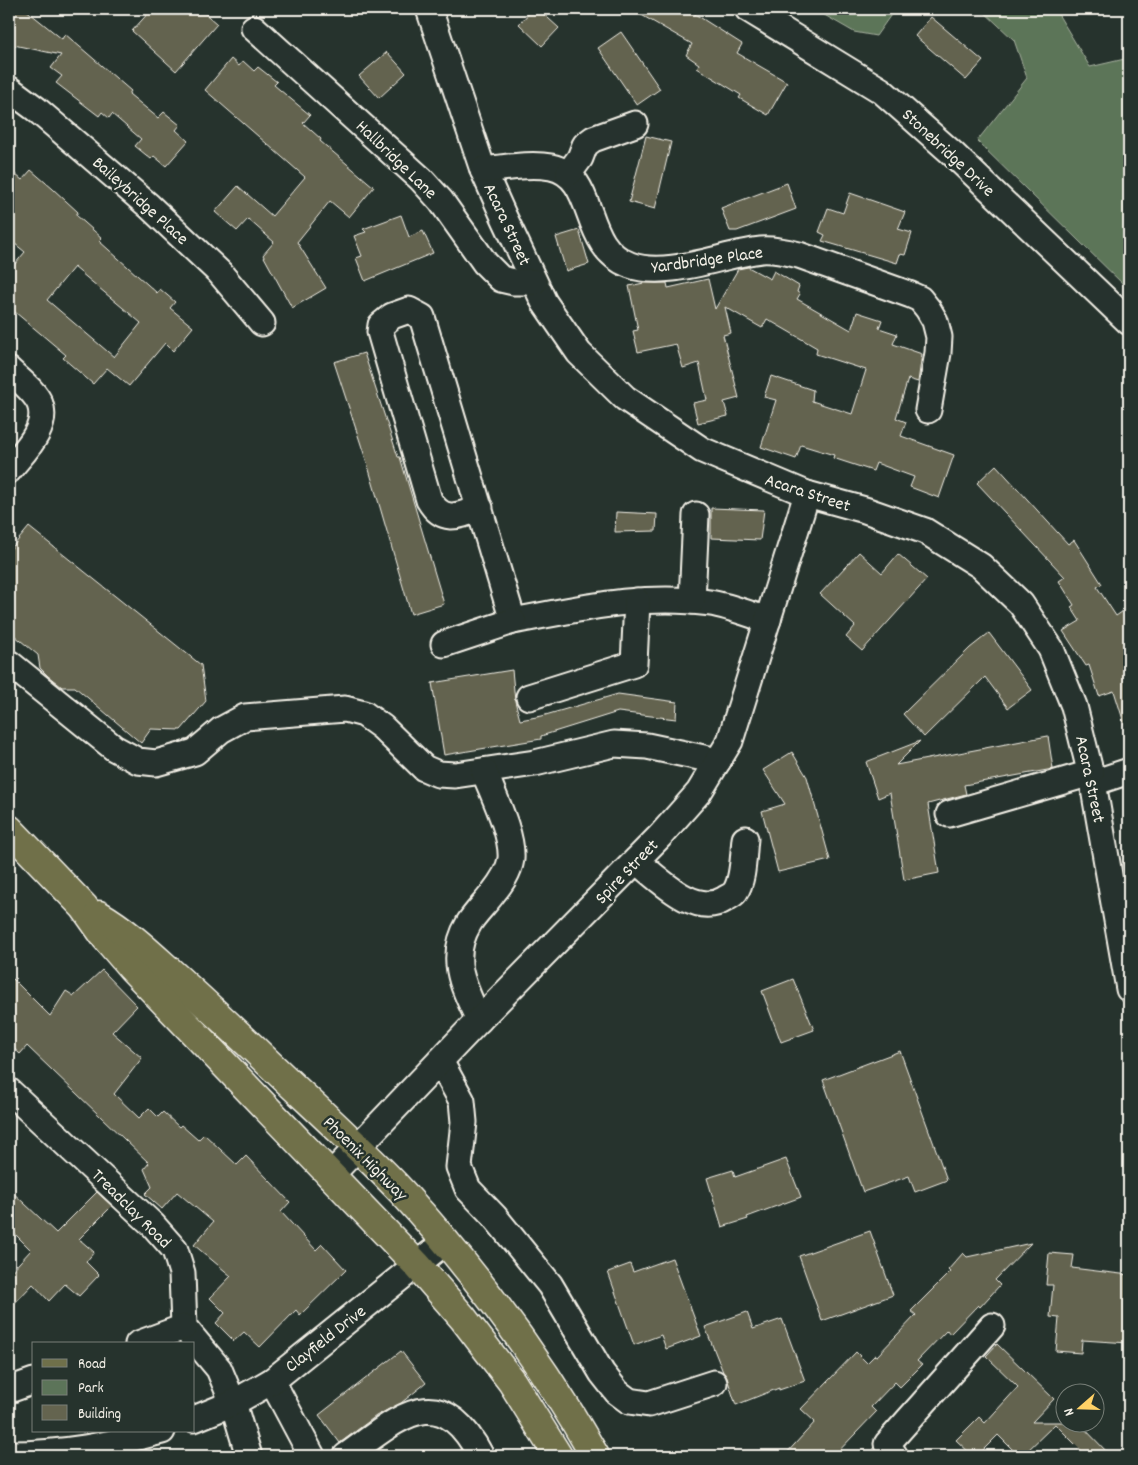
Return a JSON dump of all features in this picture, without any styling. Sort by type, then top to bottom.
[{"type":"main road","name":"Phoenix Highway","points":[[9,829],[84,907],[106,938],[131,967],[417,1265],[463,1318],[512,1382],[558,1456]]},
{"type":"main road","name":"Phoenix Highway","points":[[84,907],[116,924],[209,1006],[400,1191],[446,1241],[540,1365],[595,1456]]},
{"type":"street","name":"Acara Street","points":[[429,9],[483,170],[544,302],[579,353],[625,398],[702,450],[807,494],[865,510],[925,532],[981,566],[1021,604],[1052,650],[1074,706],[1092,778],[1129,989]]},
{"type":"street","name":"Stonebridge Drive","points":[[748,9],[882,91],[952,153],[1129,322]]},
{"type":"street","name":"Hallbridge Lane","points":[[254,28],[421,179],[441,201],[485,263],[501,279],[514,282],[534,282]]},
{"type":"street","name":"Baileybridge Place","points":[[9,90],[36,109],[149,206],[220,273],[262,323]]},
{"type":"street","points":[[483,170],[538,165],[553,167],[569,174],[580,158],[585,145],[593,138],[636,124]]},
{"type":"street","name":"Yardbridge Place","points":[[569,174],[581,189],[600,241],[614,257],[631,266],[651,269],[680,266],[763,250],[781,251],[799,255],[920,299],[935,321],[939,337],[928,410]]},
{"type":"street","points":[[480,508],[450,516],[438,513],[429,500],[380,332],[381,325],[392,316],[409,310],[422,318],[480,508],[513,621]]},
{"type":"street","points":[[9,370],[40,404],[42,423],[36,436],[9,470]]},
{"type":"street","name":"Spire Street","points":[[330,1176],[479,1020],[636,862],[699,792],[730,742],[807,494]]},
{"type":"street","points":[[692,601],[696,515]]},
{"type":"street","points":[[444,644],[513,621],[637,601],[673,599],[712,603],[768,620]]},
{"type":"street","points":[[530,697],[634,664],[637,601]]},
{"type":"street","points":[[9,663],[114,748],[138,761],[156,763],[195,752],[222,730],[245,717],[345,709],[364,714],[382,727],[424,768],[438,774],[484,771],[535,763],[614,744],[647,746],[718,761]]},
{"type":"street","points":[[479,1020],[466,992],[459,969],[459,943],[470,922],[505,877],[511,859],[509,842],[502,818],[484,771]]},
{"type":"street","points":[[949,814],[1092,778],[1129,771]]},
{"type":"street","points":[[636,862],[676,892],[707,906],[713,905],[734,893],[740,880],[745,839]]},
{"type":"street","points":[[440,1061],[462,1101],[464,1122],[459,1167],[468,1189],[511,1236],[550,1284],[602,1373],[617,1392],[629,1400],[649,1404],[714,1383]]},
{"type":"street","name":"Treadclay Road","points":[[9,1090],[153,1225],[175,1250],[182,1272],[184,1327]]},
{"type":"street","name":"Clayfield Drive","points":[[195,1419],[233,1402],[272,1381],[446,1241]]},
{"type":"street","points":[[895,1456],[886,1444],[992,1326]]},
{"type":"street","points":[[143,1342],[184,1327],[219,1369],[233,1402],[249,1456]]},
{"type":"street","points":[[272,1381],[312,1456]]},
{"type":"street","points":[[9,1390],[32,1382]]},
{"type":"street","points":[[346,1456],[404,1415],[416,1410],[441,1411],[459,1424],[481,1456]]},
{"type":"street","points":[[9,1454],[52,1454],[123,1442],[158,1432]]},
{"type":"green space","points":[[814,9],[895,9],[876,36],[854,32]]},
{"type":"green space","points":[[981,9],[1055,9],[1090,67],[1129,58],[1129,290],[977,141],[1027,78],[1014,40]]},
{"type":"building","points":[[9,9],[25,9],[62,39],[65,34],[131,91],[129,94],[158,118],[164,112],[180,125],[176,130],[188,141],[166,166],[154,156],[151,159],[135,146],[141,139],[112,114],[109,118],[102,112],[99,116],[56,83],[62,76],[51,68],[61,55],[9,44]]},
{"type":"building","points":[[152,9],[200,9],[217,24],[176,71],[132,31]]},
{"type":"building","points":[[533,9],[538,9],[559,28],[542,46],[519,24]]},
{"type":"building","points":[[631,9],[687,9],[742,44],[737,53],[787,82],[768,115],[739,98],[741,95],[697,68],[699,64],[686,55],[692,44]]},
{"type":"building","points":[[931,17],[983,61],[966,80],[915,36]]},
{"type":"building","points":[[621,32],[660,89],[637,105],[598,48]]},
{"type":"building","points":[[387,52],[406,73],[379,98],[359,76]]},
{"type":"building","points":[[231,59],[239,66],[243,61],[254,71],[258,67],[277,82],[274,85],[310,115],[303,123],[321,139],[320,141],[374,187],[349,217],[330,201],[297,242],[326,288],[292,308],[263,255],[274,242],[248,219],[237,231],[215,212],[238,186],[272,216],[305,177],[205,90]]},
{"type":"building","points":[[646,136],[671,142],[655,209],[629,202]]},
{"type":"building","points":[[9,169],[22,180],[31,170],[78,212],[76,215],[102,238],[99,241],[157,293],[160,289],[175,302],[170,308],[193,327],[173,351],[165,343],[129,386],[107,368],[93,384],[63,358],[66,355],[9,307],[9,271],[25,252],[9,239]],"holes":[[[74,267],[141,323],[114,357],[47,300]]]},
{"type":"building","points":[[787,183],[796,209],[737,231],[730,231],[721,208]]},
{"type":"building","points":[[850,193],[905,212],[898,229],[912,233],[905,255],[900,254],[897,263],[822,241],[825,235],[819,232],[828,208],[843,213]]},
{"type":"building","points":[[401,215],[409,237],[423,231],[433,253],[365,281],[356,258],[362,256],[354,236],[366,232],[363,229]]},
{"type":"building","points":[[579,230],[589,264],[566,271],[556,237]]},
{"type":"building","points":[[748,267],[770,279],[774,271],[799,286],[797,292],[800,294],[797,299],[851,330],[857,312],[882,320],[879,328],[897,334],[893,344],[922,354],[918,382],[908,379],[896,418],[906,422],[901,436],[954,455],[939,498],[910,487],[914,477],[876,463],[873,471],[833,458],[834,455],[801,445],[796,459],[761,447],[776,400],[764,397],[771,376],[813,390],[812,401],[852,414],[866,370],[816,354],[817,348],[767,319],[762,328],[725,307],[731,333],[723,335],[739,398],[724,402],[728,416],[698,423],[693,403],[707,400],[699,363],[683,368],[676,344],[638,352],[633,331],[638,330],[629,286],[644,283],[667,283],[668,288],[708,279],[715,309],[738,269]]},
{"type":"building","points":[[364,353],[398,457],[400,457],[444,604],[411,614],[368,466],[334,362]]},
{"type":"building","points":[[996,465],[1068,544],[1074,540],[1102,584],[1097,587],[1116,616],[1129,607],[1129,726],[1125,726],[1114,691],[1099,696],[1089,665],[1086,666],[1063,631],[1080,621],[1071,607],[1074,605],[1059,581],[1065,577],[977,483]]},
{"type":"building","points":[[711,508],[764,510],[760,540],[711,538]]},
{"type":"building","points":[[616,512],[657,514],[656,531],[615,532]]},
{"type":"building","points":[[29,527],[201,665],[206,701],[181,730],[151,729],[141,743],[75,687],[62,687],[48,676],[40,668],[38,655],[9,631],[9,551]]},
{"type":"building","points":[[859,552],[882,573],[898,554],[927,579],[862,651],[846,637],[855,626],[820,594]]},
{"type":"building","points":[[989,633],[1032,690],[1008,708],[985,677],[924,737],[903,714],[970,648]]},
{"type":"building","points":[[512,670],[515,701],[520,720],[542,716],[618,694],[677,702],[676,719],[618,712],[541,736],[541,739],[444,755],[432,683]]},
{"type":"building","points":[[1048,736],[1053,769],[964,785],[966,794],[928,804],[939,873],[904,880],[890,793],[878,798],[866,762],[920,741],[896,765]]},
{"type":"building","points":[[792,752],[807,777],[830,860],[778,872],[762,811],[785,804],[763,770]]},
{"type":"building","points":[[102,970],[137,1006],[112,1032],[142,1058],[114,1094],[139,1118],[149,1108],[158,1117],[163,1112],[179,1127],[181,1125],[198,1140],[204,1134],[237,1165],[246,1156],[290,1202],[281,1212],[316,1250],[322,1244],[346,1270],[300,1315],[296,1310],[260,1347],[244,1332],[234,1341],[216,1323],[225,1313],[210,1298],[231,1276],[194,1245],[213,1222],[177,1192],[162,1209],[145,1194],[152,1187],[144,1169],[149,1163],[27,1046],[20,1054],[9,1044],[9,975],[50,1016],[66,991],[74,996]]},
{"type":"building","points":[[793,979],[814,1030],[781,1042],[762,991]]},
{"type":"building","points":[[900,1051],[947,1180],[915,1192],[909,1176],[863,1192],[823,1080]]},
{"type":"building","points":[[786,1159],[801,1197],[747,1217],[748,1219],[722,1227],[707,1178],[733,1170],[735,1177]]},
{"type":"building","points":[[9,1189],[56,1233],[97,1192],[112,1206],[79,1239],[94,1252],[86,1262],[99,1275],[79,1296],[65,1284],[49,1301],[33,1284],[9,1309],[9,1274],[31,1250],[9,1228]]},
{"type":"building","points":[[870,1231],[893,1295],[822,1321],[799,1256]]},
{"type":"building","points":[[1031,1243],[995,1280],[1000,1285],[980,1307],[978,1305],[950,1334],[947,1330],[917,1361],[922,1365],[900,1387],[895,1382],[871,1407],[876,1412],[834,1456],[784,1456],[815,1422],[801,1409],[856,1352],[867,1363],[875,1355],[877,1356],[916,1315],[911,1311],[950,1272],[948,1270],[963,1253],[967,1257]]},
{"type":"building","points":[[1049,1253],[1074,1255],[1072,1268],[1129,1275],[1129,1343],[1082,1340],[1081,1353],[1056,1351],[1059,1318],[1050,1317],[1053,1285],[1046,1285]]},
{"type":"building","points":[[672,1258],[701,1336],[666,1349],[661,1335],[634,1345],[608,1272],[630,1264],[633,1272]]},
{"type":"building","points":[[747,1312],[753,1329],[782,1319],[805,1381],[779,1390],[779,1388],[736,1405],[727,1378],[705,1327]]},
{"type":"building","points":[[997,1344],[1054,1399],[1032,1422],[1056,1422],[1056,1425],[1022,1456],[1019,1456],[998,1435],[977,1456],[973,1456],[956,1440],[979,1417],[985,1423],[1018,1387],[986,1356]]},
{"type":"building","points":[[401,1351],[426,1383],[401,1403],[376,1416],[340,1443],[319,1415]]},
{"type":"building","points":[[1063,1432],[1088,1432],[1111,1456],[1087,1456]]}]
